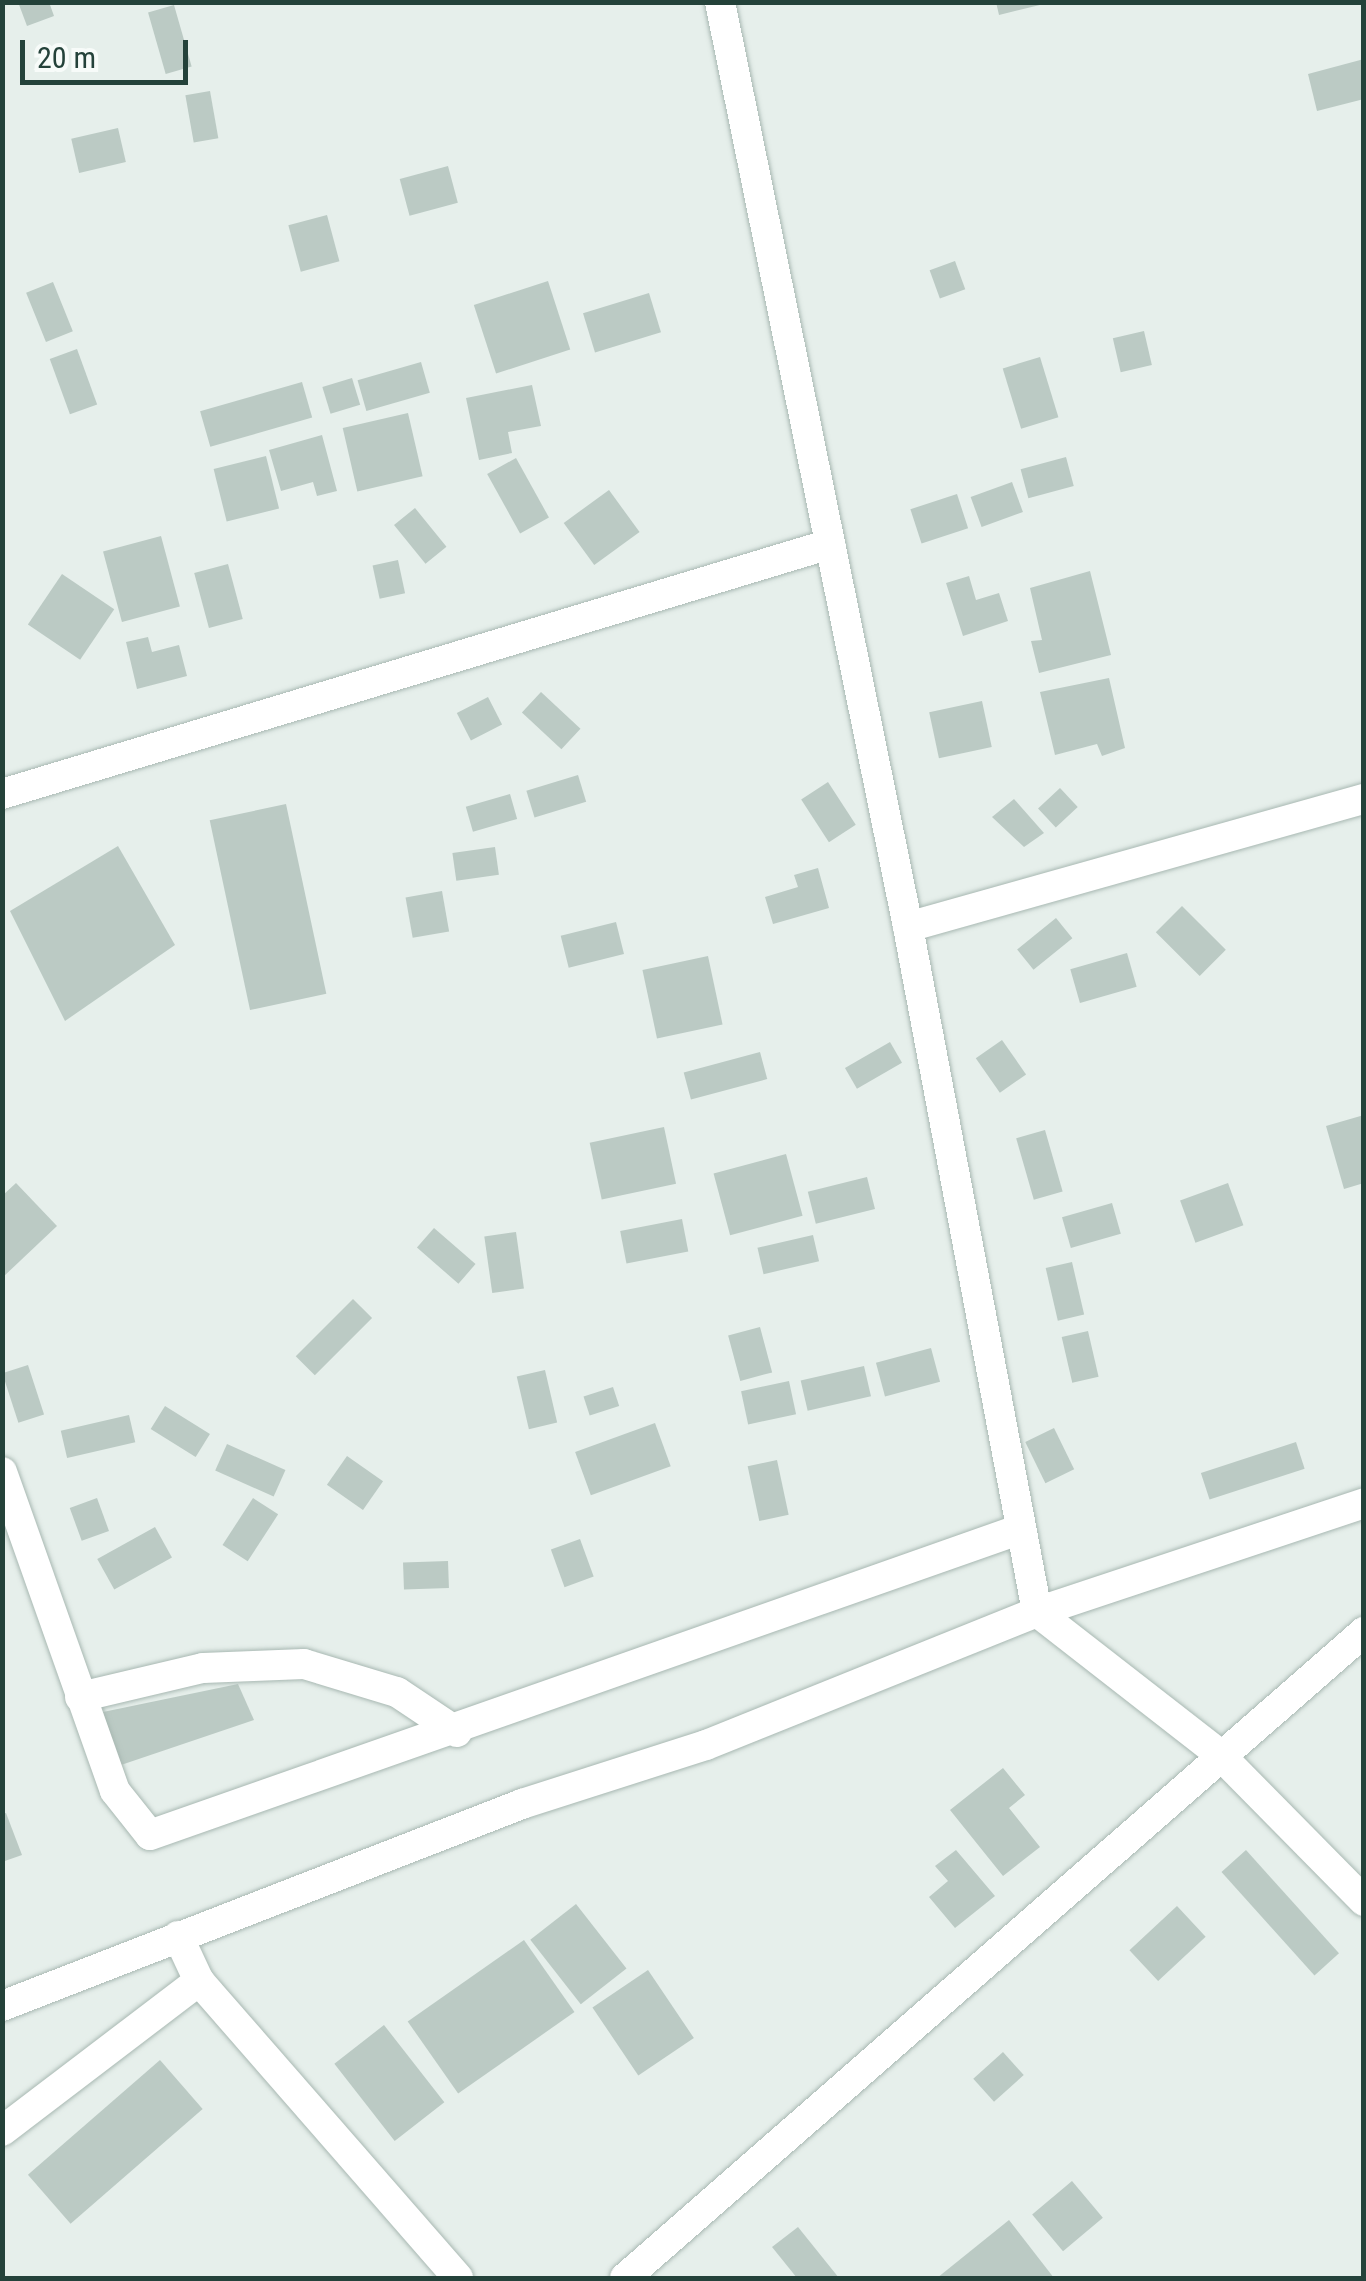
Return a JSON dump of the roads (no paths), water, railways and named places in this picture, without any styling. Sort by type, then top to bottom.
[{"type":"street","points":[[720,2],[908,928],[1036,1612],[1218,1753],[1364,1902]]},
{"type":"street","points":[[2,794],[830,544]]},
{"type":"street","points":[[908,928],[1364,799]]},
{"type":"street","points":[[2,1472],[115,1791],[150,1835],[457,1732],[1021,1529]]},
{"type":"street","points":[[2,2006],[522,1804],[706,1745],[1036,1612],[1364,1503]]},
{"type":"street","points":[[625,2278],[1218,1753],[1364,1632]]},
{"type":"street","points":[[80,1697],[203,1668],[304,1664],[397,1692],[457,1732]]},
{"type":"street","points":[[178,1936],[199,1982],[458,2278]]},
{"type":"street","points":[[2,2131],[199,1982]]}]
